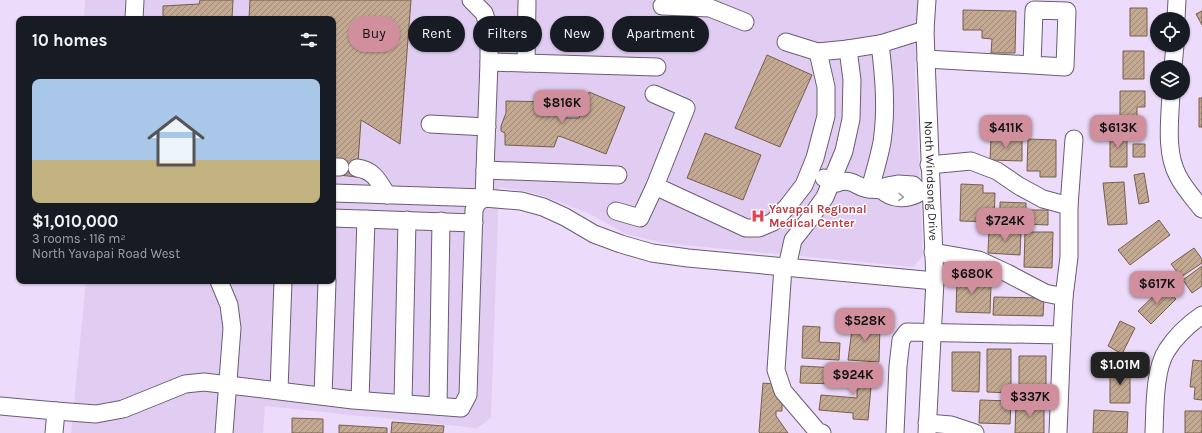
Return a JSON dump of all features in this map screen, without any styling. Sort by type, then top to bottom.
[{"type":"street","points":[[134,16],[135,0]]},
{"type":"street","points":[[471,0],[484,13],[489,28],[484,198]]},
{"type":"street","name":"North Windsong Drive","points":[[927,0],[925,30],[929,165],[925,192],[933,252],[935,281],[927,428]]},
{"type":"street","points":[[1176,12],[1177,0]]},
{"type":"street","points":[[526,63],[527,2]]},
{"type":"street","points":[[662,6],[710,8],[745,22]]},
{"type":"street","points":[[786,42],[818,52],[880,44],[925,30]]},
{"type":"street","points":[[872,190],[882,142],[884,107],[884,80],[880,44]]},
{"type":"street","points":[[822,433],[818,432],[782,390],[776,370],[785,267],[792,240],[808,221],[834,182],[844,151],[851,119],[852,80],[848,49]]},
{"type":"street","points":[[655,186],[746,228],[759,228],[773,222],[787,208],[804,185],[815,158],[826,116],[826,87],[818,52]]},
{"type":"street","points":[[926,59],[1032,65]]},
{"type":"street","points":[[489,62],[657,67]]},
{"type":"street","points":[[616,210],[640,218],[655,186],[686,108],[654,94]]},
{"type":"street","points":[[1171,100],[1169,127],[1172,157],[1178,176],[1202,209]]},
{"type":"street","points":[[430,124],[487,127]]},
{"type":"street","points":[[1058,433],[1064,297],[1069,257],[1069,206],[1074,139]]},
{"type":"street","points":[[929,165],[971,161],[997,171],[1043,199],[1069,206]]},
{"type":"street","points":[[358,168],[366,169],[376,178],[387,195]]},
{"type":"street","points":[[485,170],[618,174]]},
{"type":"street","points":[[810,172],[834,182],[839,188],[855,194],[872,190],[892,197],[905,198],[913,197],[925,192]]},
{"type":"street","points":[[336,193],[484,198],[521,201],[543,207],[565,217],[594,234],[652,253],[688,258],[935,281]]},
{"type":"street","points":[[0,406],[96,414],[123,409],[185,384],[204,382],[360,400],[461,408],[468,395],[474,210],[477,203],[484,198]]},
{"type":"street","points":[[336,218],[474,223]]},
{"type":"street","points":[[360,400],[366,219]]},
{"type":"street","points":[[403,403],[407,220]]},
{"type":"street","points":[[438,406],[441,221]]},
{"type":"street","points":[[933,252],[979,260],[1045,293],[1064,297]]},
{"type":"street","points":[[220,284],[229,305],[232,328],[224,433]]},
{"type":"street","points":[[279,390],[284,284]]},
{"type":"street","points":[[323,396],[327,284]]},
{"type":"street","points":[[1154,433],[1156,389],[1161,365],[1166,351],[1180,332],[1202,315]]},
{"type":"street","points":[[895,433],[898,366],[901,340],[906,332],[1062,335]]},
{"type":"street","points":[[54,433],[56,411]]},
{"type":"street","points":[[927,428],[951,425],[975,433]]},
{"type":"shaded area","name":"Yavapai Regional Medical Center","points":[[85,0],[918,0],[915,74],[923,256],[913,267],[664,243],[626,234],[588,213],[535,193],[499,187],[491,418],[477,428],[265,406],[263,433],[71,433],[86,284],[336,284],[336,16],[84,16]]},
{"type":"building","points":[[200,0],[233,0],[232,16],[163,16],[163,6],[199,4]]},
{"type":"building","points":[[250,0],[411,0],[410,16],[408,16],[408,39],[400,144],[361,120],[357,177],[339,175],[336,167],[336,16],[249,16]]},
{"type":"building","points":[[1130,8],[1147,8],[1147,36],[1130,36]]},
{"type":"building","points":[[963,10],[1016,11],[1015,53],[991,53],[992,39],[982,38],[982,30],[963,30]]},
{"type":"building","points":[[1202,11],[1202,25],[1196,14]]},
{"type":"building","points":[[1123,51],[1144,51],[1144,79],[1123,79]]},
{"type":"building","points":[[767,55],[812,75],[780,147],[735,128]]},
{"type":"building","points":[[1120,91],[1145,91],[1145,107],[1137,107],[1137,120],[1120,120]]},
{"type":"building","points":[[589,92],[625,107],[606,154],[558,136],[554,147],[505,145],[505,133],[501,131],[501,126],[506,113],[506,101],[557,102],[557,115],[564,118],[579,118]]},
{"type":"building","points":[[1199,98],[1202,98],[1202,127],[1199,127]]},
{"type":"building","points":[[1110,131],[1127,131],[1127,167],[1110,167]]},
{"type":"building","points":[[705,133],[761,155],[743,200],[687,178]]},
{"type":"building","points":[[991,138],[1022,138],[1022,161],[990,160]]},
{"type":"building","points":[[1028,139],[1056,140],[1056,177],[1040,177],[1040,171],[1027,171]]},
{"type":"building","points":[[1133,144],[1145,144],[1145,157],[1133,157]]},
{"type":"building","points":[[1144,173],[1149,202],[1139,204],[1134,175]]},
{"type":"building","points":[[1124,182],[1127,224],[1108,225],[1103,183]]},
{"type":"building","points":[[961,184],[983,185],[983,193],[995,193],[994,222],[960,221]]},
{"type":"building","points":[[1000,202],[1026,203],[1026,210],[1048,210],[1048,225],[1000,223]]},
{"type":"building","points":[[1159,220],[1170,235],[1130,265],[1118,250]]},
{"type":"building","points":[[989,230],[1021,231],[1020,255],[988,253]]},
{"type":"building","points":[[1025,232],[1053,232],[1052,268],[1024,267]]},
{"type":"building","points":[[1194,248],[1202,259],[1202,263],[1181,277],[1171,264]]},
{"type":"building","points":[[1202,266],[1202,286],[1192,293],[1183,280]]},
{"type":"building","points":[[957,275],[976,275],[976,284],[991,284],[990,313],[956,312]]},
{"type":"building","points":[[1163,287],[1176,299],[1151,324],[1138,311]]},
{"type":"building","points":[[994,297],[1044,298],[1043,316],[993,315]]},
{"type":"building","points":[[1120,321],[1135,328],[1122,354],[1108,346]]},
{"type":"building","points":[[853,322],[880,324],[879,362],[848,360]]},
{"type":"building","points":[[803,326],[820,327],[819,342],[840,343],[839,360],[802,358]]},
{"type":"building","points":[[987,349],[1011,349],[1011,393],[987,392]]},
{"type":"building","points":[[952,352],[980,352],[979,392],[952,391]]},
{"type":"building","points":[[1019,356],[1046,356],[1046,394],[1019,394]]},
{"type":"building","points":[[1193,360],[1202,361],[1202,400],[1194,399],[1195,387],[1190,387]]},
{"type":"building","points":[[801,366],[837,368],[837,384],[800,383]]},
{"type":"building","points":[[848,369],[877,371],[876,387],[871,387],[868,420],[853,419],[853,413],[819,410],[821,395],[857,398],[857,385],[847,384]]},
{"type":"building","points":[[1110,369],[1130,369],[1130,403],[1110,403]]},
{"type":"building","points":[[763,383],[773,384],[782,400],[782,411],[776,411],[776,416],[788,433],[759,432]]},
{"type":"building","points":[[980,400],[1011,401],[1010,424],[979,423]]},
{"type":"building","points":[[1016,402],[1044,402],[1044,433],[1015,433]]},
{"type":"building","points":[[1094,410],[1128,412],[1127,433],[1093,433]]},
{"type":"building","points":[[1185,411],[1202,411],[1202,433],[1185,433]]},
{"type":"building","points":[[292,418],[323,419],[323,433],[292,433]]},
{"type":"building","points":[[392,422],[444,426],[443,433],[391,433]]},
{"type":"building","points":[[339,425],[387,428],[387,433],[339,433]]},
{"type":"place","name":"Yavapai Regional Medical Center","points":[[758,216]]}]
